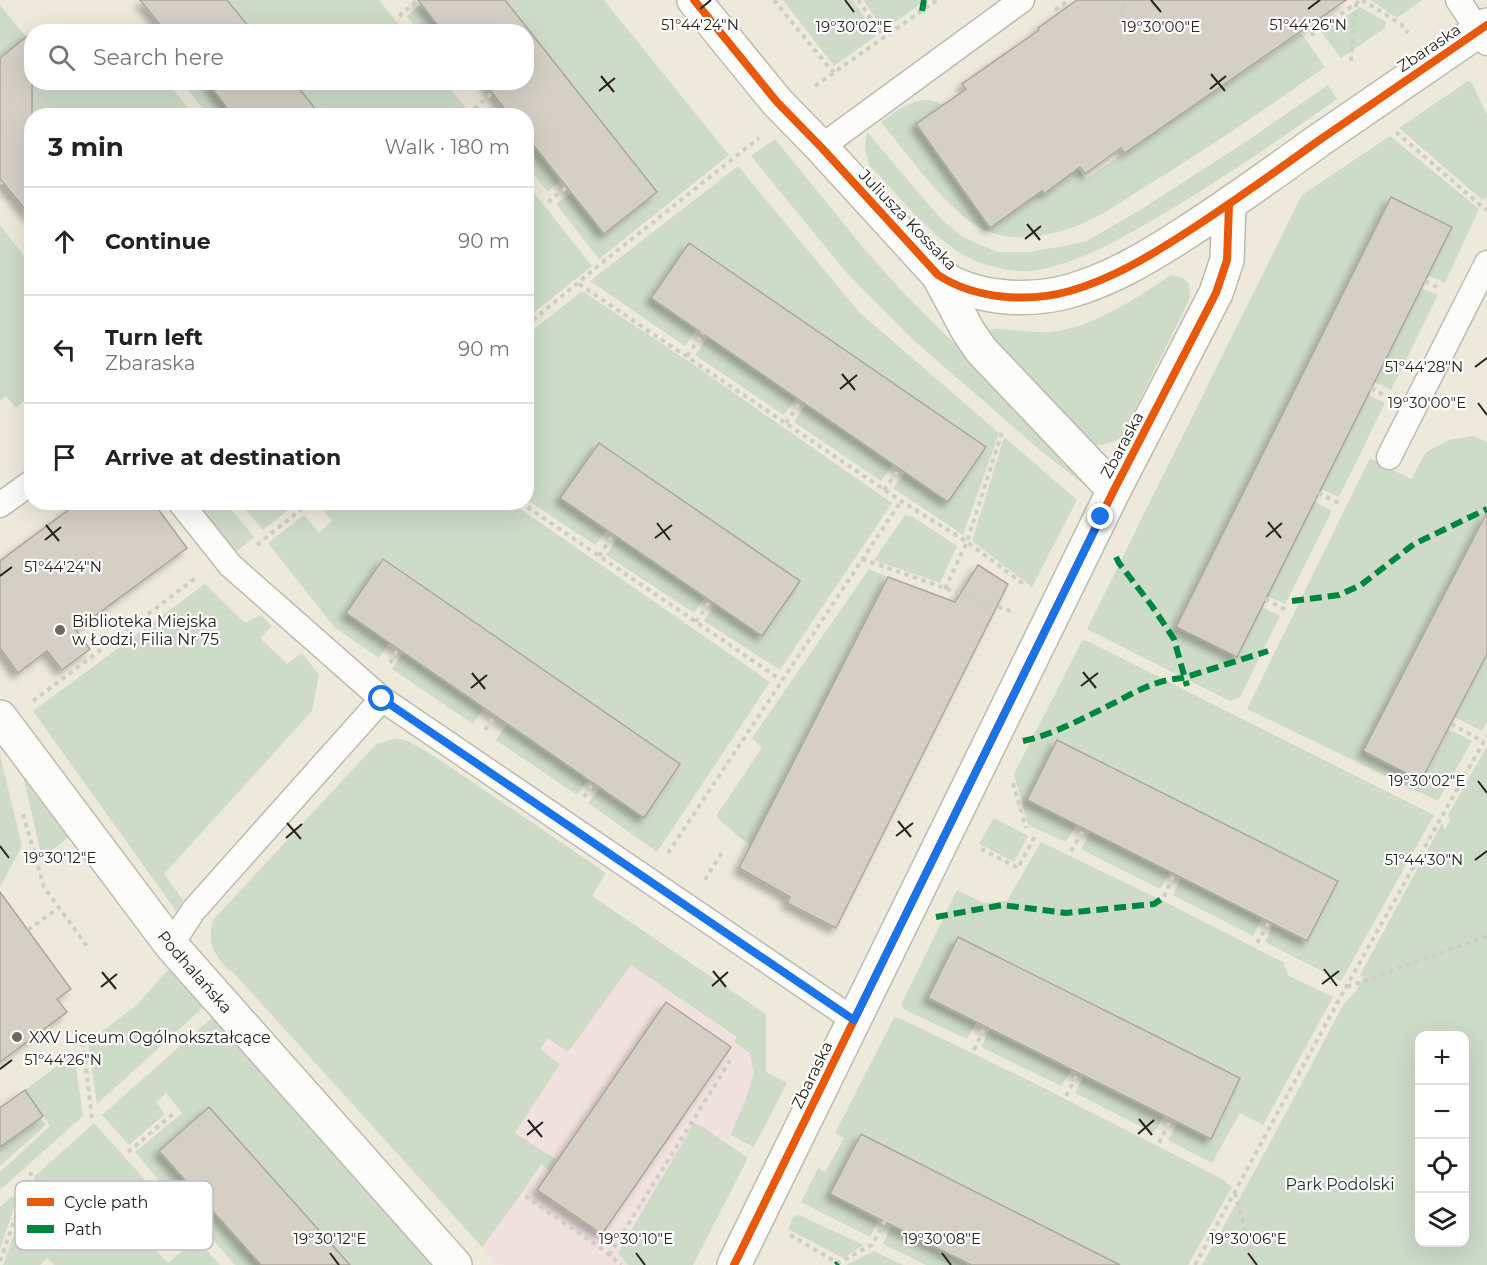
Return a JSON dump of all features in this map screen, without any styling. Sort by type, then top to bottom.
[{"type":"street","name":"Juliusza Kossaka","points":[[694,0],[786,111],[938,275],[953,285],[972,292],[1009,297],[1044,296],[1068,292],[1126,269],[1229,205]]},
{"type":"street","name":"Zbaraska","points":[[734,1265],[1114,490],[1216,293],[1227,260],[1229,205],[1363,110],[1484,33]]},
{"type":"street","points":[[938,275],[968,331],[981,350],[1114,490]]},
{"type":"street","name":"Podhalańska","points":[[7,726],[171,945],[455,1265]]},
{"type":"lane","points":[[821,147],[1022,0]]},
{"type":"lane","points":[[1458,0],[1484,33]]},
{"type":"lane","points":[[1389,457],[1487,262]]},
{"type":"lane","points":[[0,505],[24,488]]},
{"type":"lane","points":[[186,510],[231,565],[382,699],[854,1020]]},
{"type":"lane","points":[[171,945],[193,911],[382,699]]},
{"type":"path","points":[[399,16],[418,0]]},
{"type":"path","points":[[774,0],[834,72],[937,0]]},
{"type":"path","points":[[858,0],[884,37]]},
{"type":"path","points":[[1119,12],[1126,8],[1121,0]]},
{"type":"path","points":[[1311,35],[1361,0],[1401,24],[1411,37]]},
{"type":"path","points":[[1351,61],[1356,4]]},
{"type":"path","points":[[475,108],[492,93]]},
{"type":"path","points":[[534,320],[598,266],[737,157],[786,111]]},
{"type":"path","points":[[1389,127],[1486,210]]},
{"type":"path","points":[[548,202],[567,187]]},
{"type":"path","points":[[579,284],[884,490],[967,542],[1029,588]]},
{"type":"path","points":[[687,356],[703,333]]},
{"type":"path","points":[[786,423],[801,401]]},
{"type":"path","points":[[945,589],[967,542],[1003,429]]},
{"type":"path","points":[[884,490],[900,468]]},
{"type":"path","points":[[1318,494],[1341,504]]},
{"type":"path","points":[[668,853],[780,680],[901,501]]},
{"type":"path","points":[[7,726],[22,710],[207,569],[216,579],[300,510]]},
{"type":"path","points":[[532,510],[780,680]]},
{"type":"path","points":[[599,556],[613,534]]},
{"type":"path","points":[[862,559],[1020,614]]},
{"type":"path","points":[[1265,599],[1288,611]]},
{"type":"path","points":[[696,622],[710,601]]},
{"type":"path","points":[[481,736],[495,716]]},
{"type":"path","points":[[1451,724],[1484,742]]},
{"type":"path","points":[[1195,1265],[1346,987],[1487,736]]},
{"type":"path","points":[[1011,778],[1026,828]]},
{"type":"path","points":[[22,810],[44,887],[89,949]]},
{"type":"path","points":[[1071,851],[1084,829]]},
{"type":"path","points":[[980,849],[1018,868],[1036,834]]},
{"type":"path","points":[[700,888],[722,852]]},
{"type":"path","points":[[1164,897],[1174,874]]},
{"type":"path","points":[[28,930],[58,908]]},
{"type":"path","points":[[1257,943],[1269,922]]},
{"type":"path","points":[[1346,987],[1487,936]]},
{"type":"path","points":[[974,1050],[985,1026]]},
{"type":"path","points":[[82,1033],[92,1119]]},
{"type":"path","points":[[609,1255],[733,1056]]},
{"type":"path","points":[[1066,1096],[1078,1073]]},
{"type":"path","points":[[128,1152],[173,1114]]},
{"type":"path","points":[[1159,1143],[1171,1119]]},
{"type":"path","points":[[29,1181],[33,1171]]},
{"type":"path","points":[[1235,1192],[1254,1265]]},
{"type":"path","points":[[525,1196],[621,1265]]},
{"type":"path","points":[[0,1261],[15,1220]]},
{"type":"path","points":[[785,1232],[838,1263],[872,1245],[885,1221]]},
{"type":"shaded area","points":[[363,772],[766,1014],[750,1099],[670,1265],[498,1265],[232,971]]},
{"type":"green space","points":[[227,0],[379,0],[398,24],[247,24]]},
{"type":"green space","points":[[505,0],[604,0],[729,155],[599,259],[556,204],[571,193],[604,234],[657,192],[534,37],[534,24],[524,24]]},
{"type":"green space","points":[[783,0],[853,0],[876,36],[834,66]]},
{"type":"green space","points":[[863,0],[926,0],[884,30]]},
{"type":"green space","points":[[1168,0],[1226,84],[1301,33],[1325,67],[1193,157],[1107,211],[1081,224],[1069,229],[1030,237],[1004,236],[980,228],[941,195],[881,122],[903,107],[918,101],[935,101],[943,105],[916,125],[990,228],[1031,197],[1059,142],[1086,179],[1187,110]]},
{"type":"green space","points":[[1371,0],[1422,0],[1397,18]]},
{"type":"green space","points":[[421,4],[437,24],[413,24],[407,16]]},
{"type":"green space","points":[[0,5],[24,34],[24,90],[174,90],[188,108],[31,108],[0,70]]},
{"type":"green space","points":[[1360,7],[1386,22],[1385,28],[1341,58],[1321,32]]},
{"type":"green space","points":[[1468,81],[1472,83],[1487,115],[1487,197],[1482,200],[1399,128]]},
{"type":"green space","points":[[1328,85],[1337,99],[1178,205],[1096,251],[1061,264],[1028,271],[1004,269],[981,263],[950,246],[921,220],[869,165],[865,148],[867,132],[941,219],[963,237],[997,252],[1030,252],[1085,242],[1140,210],[1247,141]]},
{"type":"green space","points":[[188,90],[213,90],[227,108],[202,108]]},
{"type":"green space","points":[[300,90],[451,90],[466,108],[315,108]]},
{"type":"green space","points":[[1390,136],[1479,209],[1445,283],[1428,275],[1452,227],[1391,197],[1176,626],[1236,657],[1262,607],[1280,616],[1240,697],[1230,701],[1087,629],[1302,195]]},
{"type":"green space","points":[[775,139],[866,251],[901,290],[1087,477],[1092,491],[1040,450],[910,337],[846,272],[751,156]]},
{"type":"green space","points":[[534,146],[561,180],[548,192],[534,175]]},
{"type":"green space","points":[[738,166],[860,313],[999,433],[963,535],[893,488],[905,472],[948,502],[986,447],[689,243],[651,297],[697,329],[685,346],[590,281]]},
{"type":"green space","points":[[534,193],[592,266],[534,312]]},
{"type":"green space","points":[[0,225],[24,256],[24,401],[16,408],[6,396],[0,401]]},
{"type":"green space","points":[[1171,275],[1183,278],[1189,284],[1190,298],[1121,438],[1106,444],[1098,445],[1083,441],[986,331],[998,329],[1050,332],[1082,325],[1114,311]]},
{"type":"green space","points":[[1421,288],[1438,295],[1391,390],[1374,382]]},
{"type":"green space","points":[[582,291],[694,365],[892,503],[780,670],[704,621],[715,604],[762,636],[799,581],[599,443],[561,498],[607,530],[595,545],[534,505],[534,329]]},
{"type":"green space","points":[[708,337],[797,398],[784,415],[695,355]]},
{"type":"green space","points":[[1368,395],[1385,403],[1339,497],[1321,489]]},
{"type":"green space","points":[[806,404],[893,464],[881,481],[794,422]]},
{"type":"green space","points":[[1474,436],[1487,442],[1487,538],[1476,533],[1363,751],[1421,781],[1448,729],[1472,741],[1438,801],[1247,709],[1370,458],[1411,479],[1426,452],[1449,440]]},
{"type":"green space","points":[[1004,437],[1077,500],[1032,587],[972,541]]},
{"type":"green space","points":[[1314,502],[1332,510],[1285,604],[1267,596]]},
{"type":"green space","points":[[197,510],[232,510],[254,537],[232,555]]},
{"type":"green space","points":[[246,510],[288,510],[263,530]]},
{"type":"green space","points":[[323,510],[522,510],[770,682],[657,852],[588,803],[600,788],[644,818],[680,764],[383,559],[346,613],[389,643],[379,658],[334,627],[268,543],[304,515],[319,533],[332,521]]},
{"type":"green space","points":[[905,515],[913,517],[957,546],[940,583],[874,560]]},
{"type":"green space","points":[[618,537],[705,598],[694,613],[606,555]]},
{"type":"green space","points":[[869,569],[888,577],[751,844],[741,839],[716,816],[762,748],[752,738]]},
{"type":"green space","points":[[205,584],[245,623],[261,615],[272,626],[260,638],[287,664],[302,653],[319,675],[312,711],[164,874],[183,900],[176,911],[33,711]]},
{"type":"green space","points":[[1082,641],[1087,641],[1434,815],[1341,981],[1265,942],[1273,924],[1307,940],[1337,880],[1057,740],[1027,800],[1076,825],[1066,842],[1028,825],[1014,774]]},
{"type":"green space","points":[[403,653],[484,708],[473,724],[392,669]]},
{"type":"green space","points":[[1487,654],[1487,721],[1482,731],[1454,717]]},
{"type":"green space","points":[[507,724],[588,780],[577,795],[496,740]]},
{"type":"green space","points":[[397,738],[410,742],[434,756],[606,873],[592,896],[766,1014],[766,1072],[787,1083],[754,1147],[730,1136],[746,1099],[754,1072],[750,1053],[734,1042],[737,1037],[631,965],[568,1052],[548,1038],[540,1049],[560,1064],[515,1133],[557,1160],[550,1171],[541,1164],[482,1247],[232,971],[229,971],[211,942],[213,920],[377,744]]},
{"type":"green space","name":"Park Podolski","points":[[1487,746],[1487,1265],[1202,1265],[1343,1005],[1356,991],[1364,976],[1359,977],[1442,823],[1445,830],[1450,820],[1448,815]]},
{"type":"green space","points":[[0,755],[22,846],[0,887]]},
{"type":"green space","points":[[22,772],[71,835],[42,858]]},
{"type":"green space","points":[[994,818],[1028,836],[1014,862],[979,844]]},
{"type":"green space","points":[[1090,832],[1170,872],[1160,889],[1081,849]]},
{"type":"green space","points":[[1041,842],[1283,962],[1289,976],[1333,997],[1263,1125],[1240,1113],[1212,1163],[1168,1140],[1178,1122],[1211,1138],[1240,1078],[958,937],[928,998],[977,1022],[967,1039],[905,1010],[901,1005],[957,890],[983,903],[1007,901]]},
{"type":"green space","points":[[1181,877],[1262,918],[1253,936],[1173,895]]},
{"type":"green space","points":[[174,968],[207,1004],[97,1104],[88,1042],[137,1005],[166,972]]},
{"type":"green space","points":[[215,1015],[439,1265],[350,1265],[209,1107],[196,1181],[160,1181],[135,1152],[182,1113],[166,1093],[156,1102],[165,1114],[129,1145],[102,1115]]},
{"type":"green space","points":[[894,1018],[899,1018],[1034,1083],[1222,1179],[1232,1187],[1188,1265],[1120,1265],[861,1134],[831,1194],[879,1219],[870,1237],[801,1202],[818,1168],[825,1172],[844,1138],[835,1133]]},
{"type":"green space","points":[[990,1029],[1072,1069],[1061,1086],[981,1047]]},
{"type":"green space","points":[[74,1053],[83,1116],[0,1190],[0,1172],[50,1126],[25,1090]]},
{"type":"green space","points":[[1084,1075],[1164,1115],[1154,1133],[1075,1093]]},
{"type":"green space","points":[[41,1117],[46,1125],[0,1166],[0,1140],[4,1144]]},
{"type":"green space","points":[[94,1123],[146,1181],[33,1181],[35,1176]]},
{"type":"green space","points":[[694,1123],[748,1158],[693,1265],[628,1265],[618,1253]]},
{"type":"green space","points":[[15,1193],[15,1205],[0,1248],[0,1207]]},
{"type":"green space","points":[[213,1211],[261,1265],[235,1265],[213,1240]]},
{"type":"green space","points":[[799,1215],[864,1245],[843,1258],[788,1229],[793,1217]]},
{"type":"green space","points":[[892,1225],[971,1265],[926,1265],[883,1244]]},
{"type":"green space","points":[[15,1232],[15,1250],[156,1250],[168,1263],[183,1250],[206,1250],[220,1265],[54,1265],[47,1258],[40,1265],[3,1265]]},
{"type":"green space","points":[[874,1251],[903,1265],[846,1265]]},
{"type":"building","points":[[140,0],[227,0],[246,24],[160,24]]},
{"type":"building","points":[[418,0],[505,0],[524,24],[437,24]]},
{"type":"building","points":[[1077,0],[1346,0],[1125,153],[1121,148],[1085,174],[1080,167],[1044,194],[1042,191],[990,228],[916,124],[966,89],[962,84],[1039,30],[1038,28]]},
{"type":"building","points":[[534,37],[657,192],[604,234],[534,146],[534,108],[504,108],[490,90],[534,90]]},
{"type":"building","points":[[24,38],[24,90],[32,90],[32,108],[24,108],[24,208],[0,179],[0,58]]},
{"type":"building","points":[[213,90],[300,90],[315,108],[227,108]]},
{"type":"building","points":[[1391,197],[1452,227],[1237,657],[1176,627]]},
{"type":"building","points":[[689,243],[986,447],[948,502],[651,298]]},
{"type":"building","points":[[599,443],[800,581],[762,636],[560,498]]},
{"type":"building","points":[[68,510],[159,510],[187,548],[76,630],[90,649],[62,670],[47,651],[18,673],[0,648],[0,561]]},
{"type":"building","points":[[1487,512],[1487,654],[1421,781],[1363,751]]},
{"type":"building","points":[[383,559],[680,764],[644,818],[346,613]]},
{"type":"building","points":[[978,565],[1008,584],[836,928],[787,903],[790,897],[739,868],[888,577],[955,602]]},
{"type":"building","points":[[1057,740],[1338,881],[1307,941],[1027,800]]},
{"type":"building","name":"XXV Liceum Ogólnokształcące","points":[[0,892],[71,989],[57,999],[67,1012],[0,1062]]},
{"type":"building","points":[[958,937],[1240,1078],[1211,1139],[928,998]]},
{"type":"building","points":[[666,1002],[731,1047],[602,1234],[537,1190]]},
{"type":"building","points":[[25,1090],[43,1116],[0,1147],[0,1108]]},
{"type":"building","points":[[209,1107],[350,1265],[261,1265],[213,1211],[213,1181],[186,1181],[159,1151]]},
{"type":"building","points":[[861,1134],[1120,1265],[971,1265],[879,1219],[830,1194]]},
{"type":"marked path","points":[[922,11],[924,0]]},
{"type":"marked path","points":[[1292,601],[1339,595],[1361,585],[1414,544],[1487,509]]},
{"type":"marked path","points":[[1116,557],[1174,639],[1187,686]]},
{"type":"marked path","points":[[1023,741],[1059,729],[1149,686],[1166,680],[1183,678],[1268,651]]},
{"type":"marked path","points":[[936,917],[1002,905],[1066,913],[1154,904],[1164,897]]},
{"type":"cycle path","points":[[694,0],[777,102],[938,275],[985,294],[1019,298],[1054,295],[1086,286],[1145,258],[1220,210],[1487,25]]},
{"type":"cycle path","points":[[734,1265],[1114,490],[1216,293],[1227,260],[1229,205]]},
{"type":"place","name":"Biblioteka Miejska w Łodzi, Filia Nr 75","points":[[60,630]]},
{"type":"place","name":"XXV Liceum Ogólnokształcące","points":[[17,1037]]},
{"type":"route","points":[[382,699],[854,1020],[1101,517]]}]
